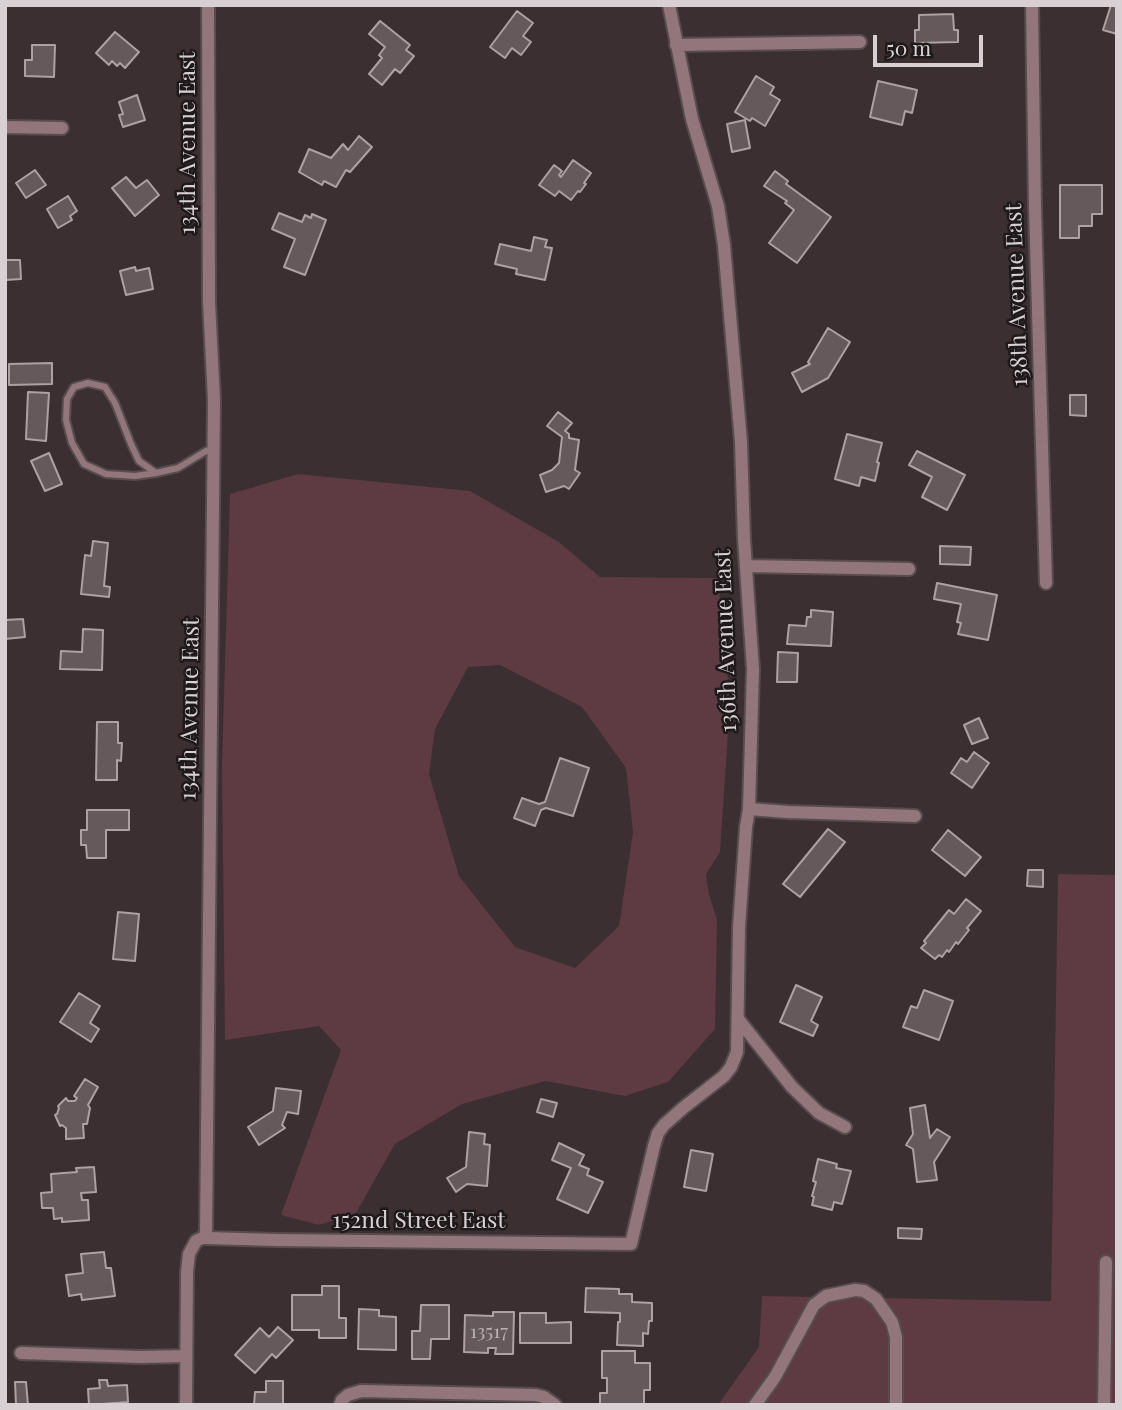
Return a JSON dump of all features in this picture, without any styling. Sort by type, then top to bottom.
[{"type":"street","name":"134th Avenue East","points":[[206,1238],[214,449],[209,302],[208,5]]},
{"type":"street","name":"136th Avenue East","points":[[631,1244],[658,1133],[682,1108],[724,1076],[732,1067],[737,1052],[740,905],[749,809],[753,669],[744,539],[741,442],[726,254],[718,206],[692,119],[668,5]]},
{"type":"street","name":"138th Avenue East","points":[[1032,5],[1046,583]]},
{"type":"street","points":[[676,45],[860,42]]},
{"type":"street","points":[[5,127],[62,128]]},
{"type":"street","points":[[747,566],[909,569]]},
{"type":"street","points":[[749,809],[915,816]]},
{"type":"street","points":[[738,1019],[792,1087],[819,1113],[845,1127]]},
{"type":"street","points":[[186,1405],[189,1254],[196,1241],[206,1238]]},
{"type":"street","name":"152nd Street East","points":[[206,1238],[631,1244]]},
{"type":"street","points":[[1104,1405],[1106,1262]]},
{"type":"street","points":[[755,1405],[775,1377],[814,1305],[826,1296],[855,1290],[864,1291],[876,1299],[892,1322],[896,1346],[896,1405]]},
{"type":"street","points":[[21,1353],[186,1356]]},
{"type":"street","points":[[341,1402],[352,1393],[361,1391],[523,1395],[544,1397],[555,1405]]},
{"type":"lane","points":[[156,472],[139,461],[105,387],[88,383],[74,387],[67,400],[66,419],[72,443],[84,464],[106,474],[135,476],[178,468],[214,449]]},
{"type":"shaded area","points":[[298,474],[470,491],[559,542],[600,577],[718,578],[730,702],[720,852],[706,874],[717,920],[715,1029],[668,1082],[625,1096],[545,1081],[462,1104],[395,1144],[356,1213],[319,1225],[281,1215],[341,1050],[319,1026],[225,1040],[222,764],[230,494]],"holes":[[[500,665],[582,707],[626,768],[633,832],[619,926],[575,968],[515,947],[459,876],[429,774],[435,729],[468,667]]]},
{"type":"shaded area","points":[[1058,874],[1117,875],[1117,1405],[718,1405],[759,1347],[762,1296],[1051,1301]]},
{"type":"building","points":[[1111,5],[1117,7],[1117,34],[1103,30]]},
{"type":"building","points":[[517,11],[533,23],[523,36],[531,42],[521,55],[512,48],[505,58],[490,47]]},
{"type":"building","points":[[953,14],[954,30],[958,30],[958,42],[915,43],[915,30],[919,30],[919,15]]},
{"type":"building","points":[[380,21],[410,45],[406,50],[414,56],[400,73],[395,69],[382,85],[369,74],[382,58],[379,55],[385,47],[369,34]]},
{"type":"building","points":[[115,32],[139,52],[125,68],[112,61],[109,65],[96,53]]},
{"type":"building","points":[[32,45],[55,45],[54,77],[25,76],[25,60],[32,60]]},
{"type":"building","points":[[756,76],[774,87],[770,94],[780,100],[765,126],[735,112]]},
{"type":"building","points":[[878,81],[917,90],[912,113],[905,111],[902,125],[870,117]]},
{"type":"building","points":[[137,95],[145,120],[123,127],[119,102]]},
{"type":"building","points":[[745,120],[750,148],[732,152],[727,124]]},
{"type":"building","points":[[359,136],[372,147],[350,172],[346,170],[336,187],[324,181],[322,185],[299,172],[309,149],[331,158],[343,144],[348,150]]},
{"type":"building","points":[[573,160],[591,173],[584,183],[586,184],[571,200],[559,191],[555,196],[539,185],[554,165],[562,171],[559,175],[561,177]]},
{"type":"building","points":[[35,170],[46,185],[26,198],[16,183]]},
{"type":"building","points":[[775,171],[788,181],[786,184],[831,217],[797,263],[769,243],[794,210],[785,203],[787,201],[764,186]]},
{"type":"building","points":[[126,177],[136,188],[147,180],[159,195],[135,216],[112,188]]},
{"type":"building","points":[[1060,185],[1102,185],[1102,214],[1092,214],[1092,226],[1079,226],[1079,238],[1060,238]]},
{"type":"building","points":[[68,196],[77,211],[70,216],[72,220],[58,228],[47,209]]},
{"type":"building","points":[[279,213],[302,222],[305,215],[311,218],[312,214],[326,220],[305,275],[284,267],[295,239],[272,229]]},
{"type":"building","points":[[534,237],[547,240],[545,247],[552,248],[545,280],[516,274],[517,269],[495,264],[500,244],[531,251]]},
{"type":"building","points":[[5,260],[20,260],[21,279],[5,280]]},
{"type":"building","points":[[135,267],[136,271],[149,268],[153,289],[126,295],[120,271]]},
{"type":"building","points":[[828,328],[850,342],[828,378],[802,392],[792,373],[810,364],[808,362]]},
{"type":"building","points":[[52,363],[52,384],[9,385],[9,364]]},
{"type":"building","points":[[28,392],[49,393],[46,441],[26,439]]},
{"type":"building","points":[[1070,395],[1086,395],[1086,416],[1070,415]]},
{"type":"building","points":[[558,412],[572,423],[565,431],[569,438],[579,440],[575,470],[580,473],[569,489],[564,486],[546,492],[540,475],[552,470],[559,463],[562,437],[547,426]]},
{"type":"building","points":[[847,434],[882,443],[875,481],[861,477],[859,486],[835,479]]},
{"type":"building","points":[[917,451],[965,475],[947,510],[922,497],[932,477],[909,465]]},
{"type":"building","points":[[49,453],[62,484],[45,491],[31,461]]},
{"type":"building","points":[[93,541],[108,543],[104,586],[110,587],[109,597],[81,594],[85,555],[91,556]]},
{"type":"building","points":[[940,546],[971,547],[970,565],[940,564]]},
{"type":"building","points":[[937,583],[997,595],[988,640],[958,634],[961,623],[957,622],[961,604],[934,599]]},
{"type":"building","points":[[811,610],[833,612],[831,646],[787,644],[789,625],[806,626]]},
{"type":"building","points":[[23,619],[25,637],[5,639],[5,620]]},
{"type":"building","points":[[83,629],[103,630],[102,670],[60,669],[61,651],[82,652]]},
{"type":"building","points":[[778,652],[798,653],[797,682],[777,682]]},
{"type":"building","points":[[979,718],[988,738],[972,744],[964,725]]},
{"type":"building","points":[[97,722],[118,722],[118,743],[122,743],[121,761],[117,760],[117,780],[96,780]]},
{"type":"building","points":[[974,752],[989,763],[972,788],[951,773],[961,758],[967,762]]},
{"type":"building","points":[[560,758],[589,768],[573,816],[546,808],[541,810],[535,826],[514,818],[522,798],[539,804],[545,802]]},
{"type":"building","points":[[87,810],[129,810],[129,830],[106,830],[106,858],[87,858],[86,845],[81,845],[81,830],[87,830]]},
{"type":"building","points":[[828,829],[845,842],[800,897],[783,884]]},
{"type":"building","points":[[948,830],[981,857],[965,876],[932,850]]},
{"type":"building","points":[[1028,870],[1043,870],[1043,887],[1027,886]]},
{"type":"building","points":[[966,899],[981,911],[958,944],[956,942],[949,952],[947,950],[942,957],[939,955],[935,959],[921,948],[926,943],[924,941],[949,910],[954,914]]},
{"type":"building","points":[[118,912],[139,914],[135,961],[113,959]]},
{"type":"building","points":[[796,985],[822,997],[811,1021],[818,1025],[813,1036],[780,1022]]},
{"type":"building","points":[[924,990],[953,1001],[939,1040],[903,1027],[911,1006],[917,1008]]},
{"type":"building","points":[[79,993],[100,1006],[90,1023],[99,1029],[91,1042],[60,1022]]},
{"type":"building","points":[[85,1079],[98,1087],[88,1105],[90,1108],[87,1124],[83,1124],[84,1138],[66,1139],[66,1128],[60,1126],[55,1115],[58,1106],[66,1098],[68,1101],[75,1101],[77,1098],[74,1096]]},
{"type":"building","points":[[276,1088],[301,1091],[298,1114],[287,1112],[282,1125],[285,1128],[259,1145],[248,1127],[273,1111]]},
{"type":"building","points":[[541,1099],[557,1103],[553,1117],[537,1112]]},
{"type":"building","points":[[925,1105],[930,1138],[937,1129],[950,1137],[934,1162],[937,1180],[917,1182],[913,1149],[906,1145],[913,1134],[910,1108]]},
{"type":"building","points":[[469,1132],[485,1134],[484,1144],[490,1145],[487,1186],[467,1184],[456,1192],[447,1178],[466,1167]]},
{"type":"building","points":[[559,1143],[584,1155],[579,1165],[589,1169],[587,1175],[603,1182],[588,1213],[557,1199],[571,1168],[552,1160]]},
{"type":"building","points":[[691,1150],[713,1154],[706,1191],[684,1187]]},
{"type":"building","points":[[818,1159],[837,1164],[836,1168],[851,1171],[842,1204],[834,1202],[832,1210],[812,1205],[816,1182],[813,1181]]},
{"type":"building","points":[[94,1167],[96,1192],[81,1193],[82,1200],[88,1200],[89,1220],[62,1222],[62,1218],[54,1219],[53,1208],[42,1208],[41,1193],[52,1192],[51,1174],[77,1172],[76,1168]]},
{"type":"building","points":[[898,1228],[922,1229],[921,1239],[898,1238]]},
{"type":"building","points":[[104,1252],[106,1268],[111,1268],[115,1296],[82,1300],[81,1294],[69,1296],[66,1275],[83,1273],[81,1254]]},
{"type":"building","points":[[322,1286],[339,1286],[339,1318],[346,1318],[346,1338],[319,1338],[319,1330],[292,1330],[292,1295],[322,1295]]},
{"type":"building","points":[[586,1288],[619,1289],[619,1294],[632,1294],[632,1302],[652,1303],[652,1321],[649,1321],[648,1334],[643,1333],[643,1346],[617,1345],[620,1313],[585,1312]]},
{"type":"building","points":[[421,1305],[449,1305],[449,1339],[431,1339],[430,1359],[412,1359],[412,1331],[420,1331]]},
{"type":"building","points":[[359,1309],[379,1310],[379,1316],[396,1317],[396,1350],[358,1349]]},
{"type":"building","points":[[493,1312],[514,1312],[513,1354],[495,1354],[496,1348],[488,1348],[488,1353],[464,1352],[465,1315],[493,1316]]},
{"type":"building","points":[[520,1313],[546,1313],[546,1323],[571,1322],[571,1343],[520,1343]]},
{"type":"building","points":[[278,1327],[293,1340],[276,1358],[272,1354],[255,1373],[235,1355],[260,1328],[269,1337]]},
{"type":"building","points":[[602,1351],[635,1351],[635,1363],[650,1363],[650,1390],[644,1390],[644,1405],[600,1405],[600,1393],[607,1393],[607,1378],[602,1378]]},
{"type":"building","points":[[99,1380],[107,1380],[108,1386],[127,1385],[128,1402],[89,1405],[88,1389],[100,1388]]},
{"type":"building","points":[[266,1381],[283,1381],[283,1405],[254,1405],[255,1392],[266,1392]]},
{"type":"building","points":[[15,1382],[26,1382],[28,1405],[16,1405]]}]
